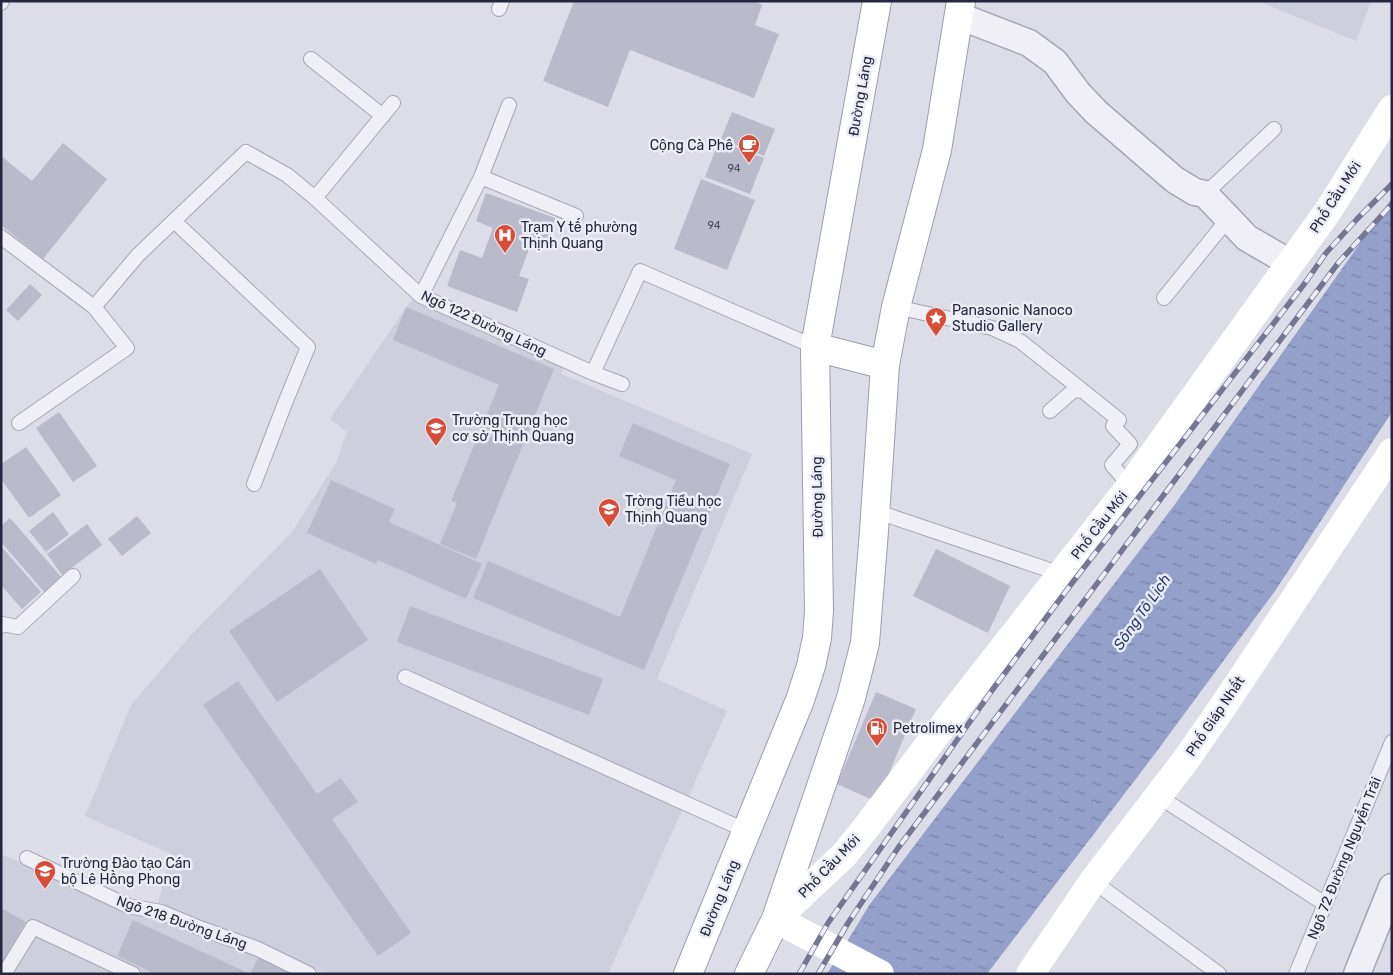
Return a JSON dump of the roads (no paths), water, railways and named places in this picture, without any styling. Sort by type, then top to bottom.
[{"type":"main road","name":"Đường Láng","points":[[688,974],[800,700],[811,666],[817,638],[819,611],[815,347],[877,1]]},
{"type":"main road","points":[[750,974],[776,919],[851,698],[862,652],[875,511],[885,366],[896,307],[937,150],[960,9]]},
{"type":"main road","name":"Phố Cầu Mới","points":[[776,919],[844,856],[1130,486],[1328,211],[1392,109]]},
{"type":"main road","points":[[815,347],[885,366]]},
{"type":"main road","name":"Phố Giáp Nhất","points":[[1030,974],[1094,881],[1185,761],[1224,705],[1392,452]]},
{"type":"main road","points":[[776,919],[880,974]]},
{"type":"street","points":[[960,9],[1029,43],[1055,62],[1078,93],[1096,112],[1175,180],[1195,192],[1205,194],[1247,238],[1290,263]]},
{"type":"street","points":[[1357,974],[1392,887]]},
{"type":"lane","points":[[311,59],[383,116]]},
{"type":"lane","points":[[315,198],[393,103]]},
{"type":"lane","points":[[421,296],[481,177],[509,105]]},
{"type":"lane","points":[[1205,194],[1274,129]]},
{"type":"lane","name":"Ngõ 122 Đường Láng","points":[[94,307],[138,255],[246,152],[287,175],[315,198],[421,296],[622,384]]},
{"type":"lane","points":[[481,177],[576,216]]},
{"type":"lane","points":[[1164,298],[1228,218]]},
{"type":"lane","points":[[174,221],[308,347],[254,484]]},
{"type":"lane","points":[[1,237],[94,307],[127,348],[19,422]]},
{"type":"lane","points":[[594,373],[640,271],[815,347]]},
{"type":"lane","points":[[896,307],[992,328],[1020,341],[1118,420],[1113,426],[1130,444],[1112,466],[1130,486]]},
{"type":"lane","points":[[1050,411],[1074,390],[1083,391]]},
{"type":"lane","points":[[875,511],[1061,574]]},
{"type":"lane","points":[[1,626],[2,624],[18,627],[73,576]]},
{"type":"lane","points":[[405,677],[747,831]]},
{"type":"lane","name":"Ngõ 72 Đường Nguyễn Trãi","points":[[1296,974],[1392,742]]},
{"type":"lane","points":[[1158,796],[1325,904]]},
{"type":"lane","name":"Ngõ 218 Đường Láng","points":[[27,858],[128,906],[161,912],[258,949],[309,974]]},
{"type":"lane","points":[[1094,881],[1219,974]]},
{"type":"lane","points":[[4,974],[33,927],[133,974]]},
{"type":"water","name":"Sông Tô Lịch","points":[[1392,198],[1392,412],[1275,591],[1151,759],[987,974],[827,974],[870,904],[1173,507]]},
{"type":"railway","points":[[799,974],[828,923],[993,689],[1072,583],[1305,283],[1326,253],[1392,184]]},
{"type":"railway","points":[[818,974],[848,923],[898,848],[1339,262],[1392,204]]},
{"type":"place","name":"Cộng Cà Phê","points":[[749,164]]},
{"type":"place","name":"Trạm Y tế phường Thịnh Quang","points":[[505,254]]},
{"type":"place","name":"Panasonic Nanoco Studio Gallery","points":[[936,337]]},
{"type":"place","name":"Trường Trung học cơ sở Thịnh Quang","points":[[436,447]]},
{"type":"place","name":"Trờng Tiểu học Thịnh Quang","points":[[609,528]]},
{"type":"place","name":"Petrolimex","points":[[877,747]]},
{"type":"place","name":"Trường Đào tạo Cán bộ Lê Hồng Phong","points":[[45,890]]}]
